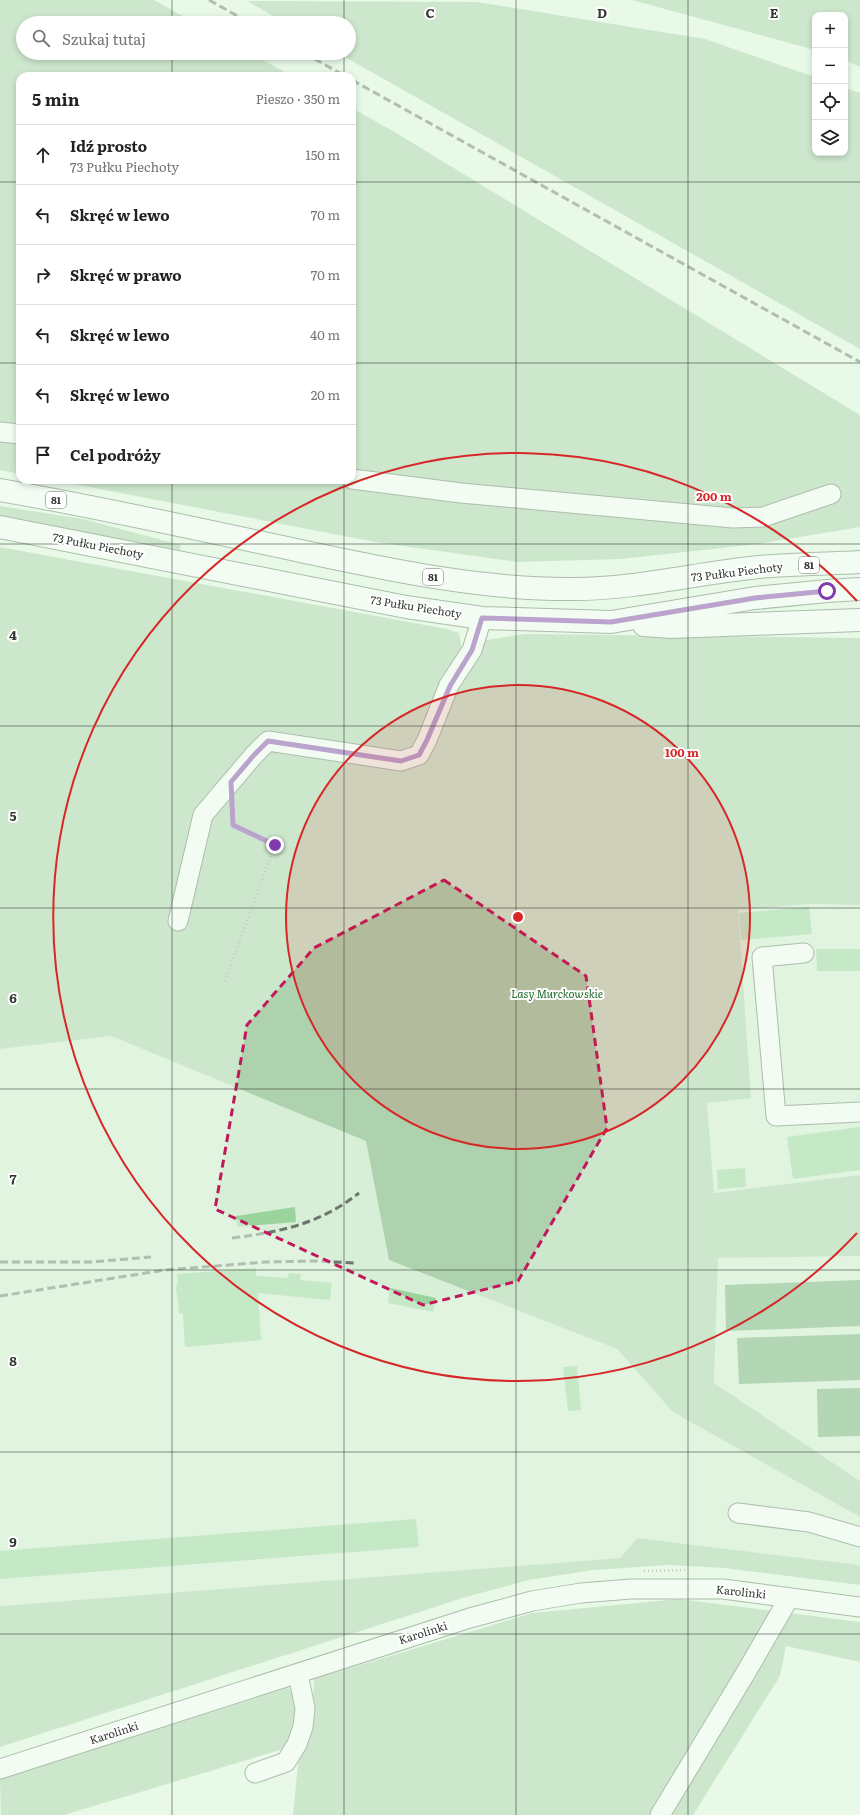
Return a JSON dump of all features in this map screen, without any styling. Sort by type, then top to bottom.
[{"type":"main road","name":"73 Pułku Piechoty","points":[[0,490],[94,506],[343,560],[427,576],[507,586],[573,589],[649,584],[759,567],[860,562]]},
{"type":"main road","name":"73 Pułku Piechoty","points":[[0,527],[406,607],[482,618],[611,622],[755,598],[860,589]]},
{"type":"main road","points":[[759,567],[860,546]]},
{"type":"main road","points":[[611,622],[671,627],[860,620]]},
{"type":"street","points":[[0,432],[16,434]]},
{"type":"street","points":[[356,480],[461,493],[733,518],[763,517],[831,494]]},
{"type":"street","points":[[178,921],[203,815],[254,755],[268,741],[401,761],[419,755],[450,686],[472,650],[482,618]]},
{"type":"street","points":[[804,953],[762,957],[776,1116],[860,1112]]},
{"type":"street","points":[[738,1513],[809,1522],[860,1537]]},
{"type":"street","name":"Karolinki","points":[[0,1769],[470,1618],[539,1600],[602,1591],[678,1588],[723,1589],[860,1607]]},
{"type":"street","points":[[660,1815],[789,1598]]},
{"type":"street","points":[[255,1773],[286,1762],[297,1744],[303,1727],[305,1708],[298,1674]]},
{"type":"path","points":[[225,981],[275,845],[233,825],[231,782]]},
{"type":"highlighted area","points":[[444,880],[586,976],[607,1128],[518,1281],[423,1305],[215,1209],[247,1025],[314,948]]},
{"type":"shaded area","points":[[809,904],[860,905],[860,1175],[714,1193],[707,1103],[751,1097],[737,910]]},
{"type":"shaded area","points":[[111,1036],[366,1141],[389,1260],[617,1349],[674,1412],[860,1517],[860,1565],[637,1538],[620,1558],[0,1606],[0,1049]]},
{"type":"shaded area","points":[[860,1256],[860,1481],[714,1384],[718,1258]]},
{"type":"shaded area","points":[[860,1280],[860,1326],[726,1331],[725,1285]]},
{"type":"shaded area","points":[[860,1334],[860,1380],[739,1384],[737,1338]]},
{"type":"shaded area","points":[[860,1388],[860,1436],[818,1437],[817,1389]]},
{"type":"green space","points":[[0,0],[154,0],[183,16],[16,16],[16,60],[263,60],[285,72],[16,72],[16,473],[0,470]]},
{"type":"green space","points":[[632,0],[860,0],[860,67],[848,61],[848,12],[812,12],[812,49]]},
{"type":"green space","points":[[247,1],[477,2],[705,39],[812,76],[812,156],[848,156],[848,89],[860,93],[860,349],[350,60],[356,60],[356,16],[273,16]]},
{"type":"green space","points":[[356,110],[393,131],[860,415],[860,527],[758,544],[621,559],[518,562],[375,542],[74,484],[356,484]]},
{"type":"green space","points":[[0,506],[83,519],[181,545],[180,550],[0,517]]},
{"type":"green space","name":"Lasy Murckowskie","points":[[0,547],[447,629],[459,633],[462,650],[443,679],[462,683],[486,640],[525,634],[860,638],[860,905],[809,904],[738,910],[751,1098],[707,1103],[714,1193],[860,1175],[860,1256],[718,1258],[714,1383],[860,1481],[860,1517],[673,1412],[617,1349],[389,1260],[366,1141],[111,1036],[0,1049]]},
{"type":"green space","points":[[637,1538],[860,1565],[860,1585],[724,1568],[669,1565],[594,1570],[529,1580],[466,1597],[0,1747],[0,1606],[620,1558]]},
{"type":"green space","points":[[679,1599],[860,1622],[860,1662],[786,1646],[780,1676],[693,1815],[293,1815],[300,1743],[312,1724],[314,1679],[532,1613]]},
{"type":"green space","points":[[288,1688],[293,1690],[295,1696],[296,1732],[290,1747],[64,1815],[1,1815],[0,1779]]},
{"type":"building","points":[[809,907],[812,934],[741,940],[739,913]]},
{"type":"building","points":[[816,949],[860,949],[860,971],[817,971]]},
{"type":"building","points":[[860,1127],[860,1170],[793,1179],[787,1137]]},
{"type":"building","points":[[745,1168],[746,1187],[718,1189],[717,1170]]},
{"type":"building","points":[[295,1207],[296,1222],[237,1227],[236,1216]]},
{"type":"building","points":[[256,1268],[256,1276],[288,1278],[289,1273],[301,1274],[300,1280],[332,1283],[330,1300],[258,1293],[261,1340],[185,1347],[183,1314],[179,1313],[176,1287],[178,1283],[177,1274]]},
{"type":"building","points":[[390,1288],[436,1298],[433,1312],[388,1303]]},
{"type":"building","points":[[577,1366],[581,1410],[568,1411],[563,1367]]},
{"type":"building","points":[[416,1519],[419,1547],[0,1579],[0,1551]]},
{"type":"railway","points":[[209,0],[238,16]]},
{"type":"railway","points":[[316,60],[338,72]]},
{"type":"railway","points":[[356,82],[860,362]]},
{"type":"railway","points":[[232,1238],[267,1233],[299,1225],[329,1212],[344,1204],[359,1193]]},
{"type":"railway","points":[[0,1262],[91,1262],[151,1257]]},
{"type":"railway","points":[[0,1296],[165,1270],[266,1262],[314,1261],[355,1263]]},
{"type":"route","points":[[275,845],[233,825],[231,782],[254,755],[268,741],[401,761],[419,755],[450,686],[472,650],[482,618],[611,622],[755,598],[827,591]]}]
